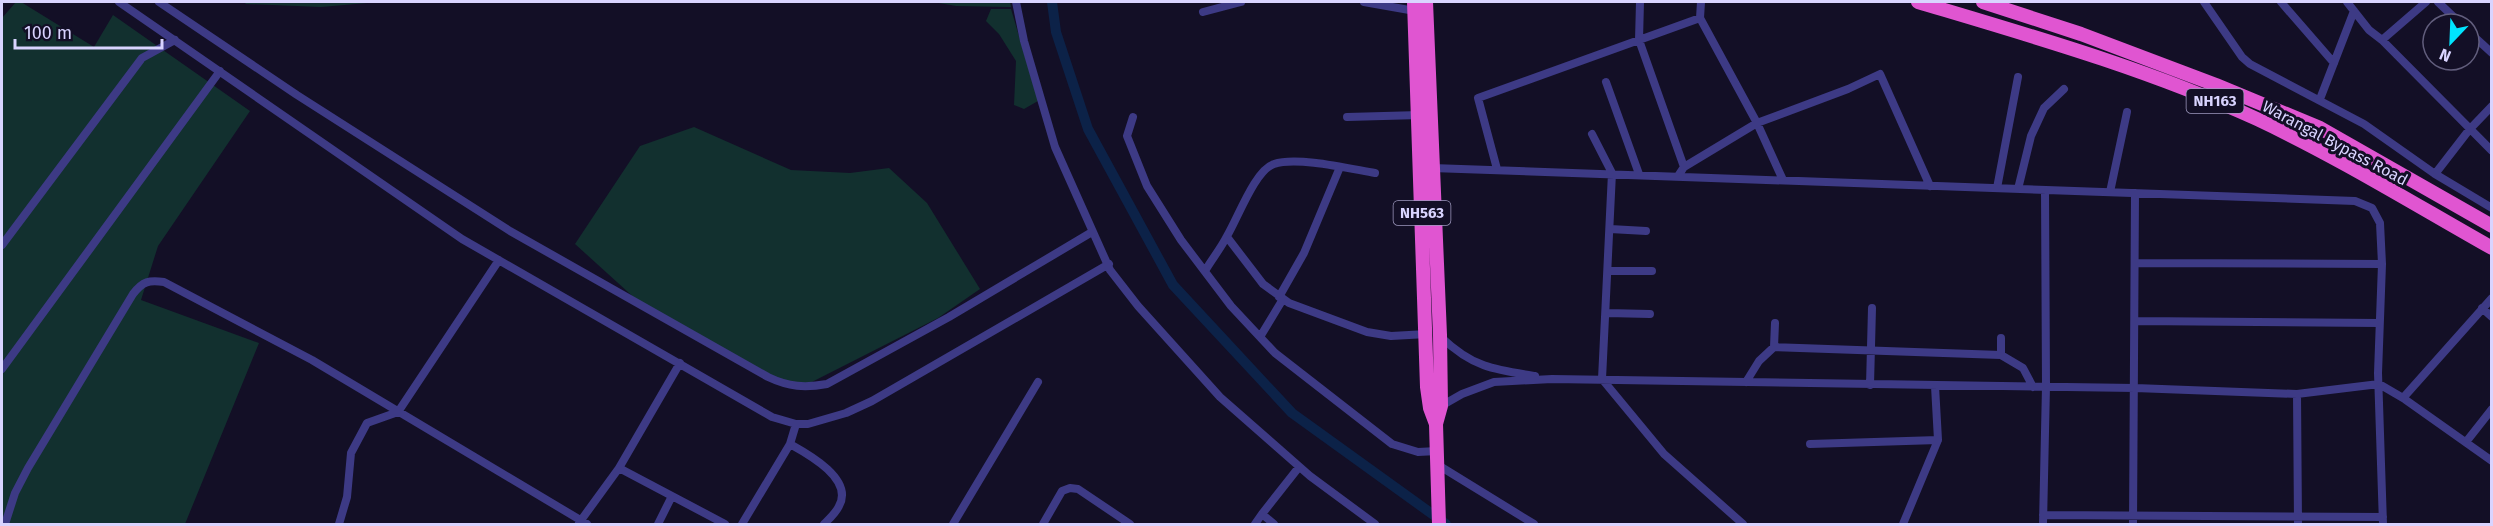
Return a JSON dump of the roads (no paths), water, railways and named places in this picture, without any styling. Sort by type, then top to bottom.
[{"type":"highway","name":"NH563","points":[[1426,2],[1425,334],[1427,387],[1430,408],[1436,424]]},
{"type":"highway","name":"Warangal Bypass Road","points":[[1918,2],[2055,42],[2167,81],[2256,119],[2338,160],[2492,248]]},
{"type":"highway","name":"Warangal Bypass Road","points":[[1983,2],[2081,34],[2175,69],[2320,128],[2492,226]]},
{"type":"highway","name":"NH563","points":[[1414,6],[1420,115],[1427,168],[1440,335],[1441,406],[1436,424],[1439,525]]},
{"type":"street","points":[[119,2],[462,239],[772,417],[796,424],[822,422],[872,401],[1109,264]]},
{"type":"street","points":[[159,2],[297,95],[510,231],[786,385],[806,388],[828,384],[949,317],[1092,232]]},
{"type":"street","points":[[1016,2],[1024,41],[1055,147],[1110,270],[1138,306],[1220,397],[1299,467],[1375,525]]},
{"type":"street","points":[[1203,12],[1240,2]]},
{"type":"street","points":[[1364,2],[1414,6]]},
{"type":"street","points":[[1640,2],[1639,40],[1684,166]]},
{"type":"street","points":[[1701,2],[1700,18],[1757,123],[1783,180]]},
{"type":"street","points":[[2204,2],[2242,57],[2261,71],[2320,99],[2364,124],[2435,174],[2492,208]]},
{"type":"street","points":[[2281,2],[2334,63]]},
{"type":"street","points":[[2347,2],[2369,30],[2382,40],[2492,151]]},
{"type":"street","points":[[2382,40],[2427,2]]},
{"type":"street","points":[[2320,99],[2354,11]]},
{"type":"street","points":[[1497,169],[1478,98],[1700,18]]},
{"type":"street","points":[[2,245],[142,58],[175,40]]},
{"type":"street","points":[[2,369],[220,71]]},
{"type":"street","points":[[1678,176],[1684,166],[1757,123],[1848,89],[1880,74],[1930,186]]},
{"type":"street","points":[[1997,188],[2018,77]]},
{"type":"street","points":[[1606,82],[1639,174]]},
{"type":"street","points":[[2018,189],[2031,136],[2044,108],[2064,89]]},
{"type":"street","points":[[2435,174],[2469,130],[2492,106]]},
{"type":"street","points":[[2110,192],[2127,112]]},
{"type":"street","points":[[1347,117],[1420,115]]},
{"type":"street","points":[[1133,117],[1127,136],[1147,186],[1181,240],[1231,306],[1275,353],[1392,444],[1418,452],[1437,451]]},
{"type":"street","points":[[1592,134],[1612,173],[1602,380],[1664,454],[1743,525]]},
{"type":"street","points":[[1205,271],[1227,237],[1255,184],[1264,170],[1273,164],[1287,161],[1375,173]]},
{"type":"street","points":[[1260,337],[1304,253],[1341,167]]},
{"type":"street","points":[[1427,168],[2355,201],[2372,208],[2380,223],[2382,264],[2379,384],[2383,521],[2043,515]]},
{"type":"street","points":[[2043,525],[2046,386],[2045,190]]},
{"type":"street","points":[[2133,525],[2135,193]]},
{"type":"street","points":[[1610,229],[1646,231]]},
{"type":"street","points":[[1227,237],[1263,284],[1299,308],[1367,332],[1391,336],[1440,335],[1454,349],[1493,370],[1552,379]]},
{"type":"street","points":[[339,525],[346,497],[351,453],[367,423],[398,412],[499,260]]},
{"type":"street","points":[[2136,262],[2382,264]]},
{"type":"street","points":[[1608,271],[1652,271]]},
{"type":"street","points":[[5,525],[15,493],[28,468],[134,294],[141,285],[149,280],[164,282],[275,340],[582,523],[619,468],[680,363]]},
{"type":"street","points":[[2403,398],[2492,298]]},
{"type":"street","points":[[1869,385],[1872,308]]},
{"type":"street","points":[[2482,308],[2492,317]]},
{"type":"street","points":[[1607,313],[1650,314]]},
{"type":"street","points":[[2136,321],[2379,323]]},
{"type":"street","points":[[1746,382],[1759,361],[1774,347],[1775,323]]},
{"type":"street","points":[[2001,338],[2001,355]]},
{"type":"street","points":[[1774,347],[2001,355],[2023,368],[2033,387]]},
{"type":"street","points":[[1441,406],[1462,394],[1494,382],[1552,379],[2046,386],[2297,394],[2379,384],[2492,460]]},
{"type":"street","points":[[953,525],[1038,382]]},
{"type":"street","points":[[1903,525],[1938,440],[1935,386]]},
{"type":"street","points":[[2297,394],[2298,520]]},
{"type":"street","points":[[2466,442],[2492,409]]},
{"type":"street","points":[[742,525],[790,444],[796,424]]},
{"type":"street","points":[[1810,444],[1938,440]]},
{"type":"street","points":[[790,444],[820,461],[838,484],[842,500],[840,506],[824,525]]},
{"type":"street","points":[[1437,465],[1534,525]]},
{"type":"street","points":[[1255,525],[1299,467]]},
{"type":"street","points":[[619,468],[725,525]]},
{"type":"street","points":[[1043,525],[1062,490],[1071,488],[1078,489],[1115,521],[1130,525]]},
{"type":"street","points":[[658,525],[672,496]]},
{"type":"street","points":[[1262,514],[1274,525]]},
{"type":"waterway","points":[[1052,2],[1056,32],[1088,129],[1173,285],[1292,413],[1446,524]]}]
